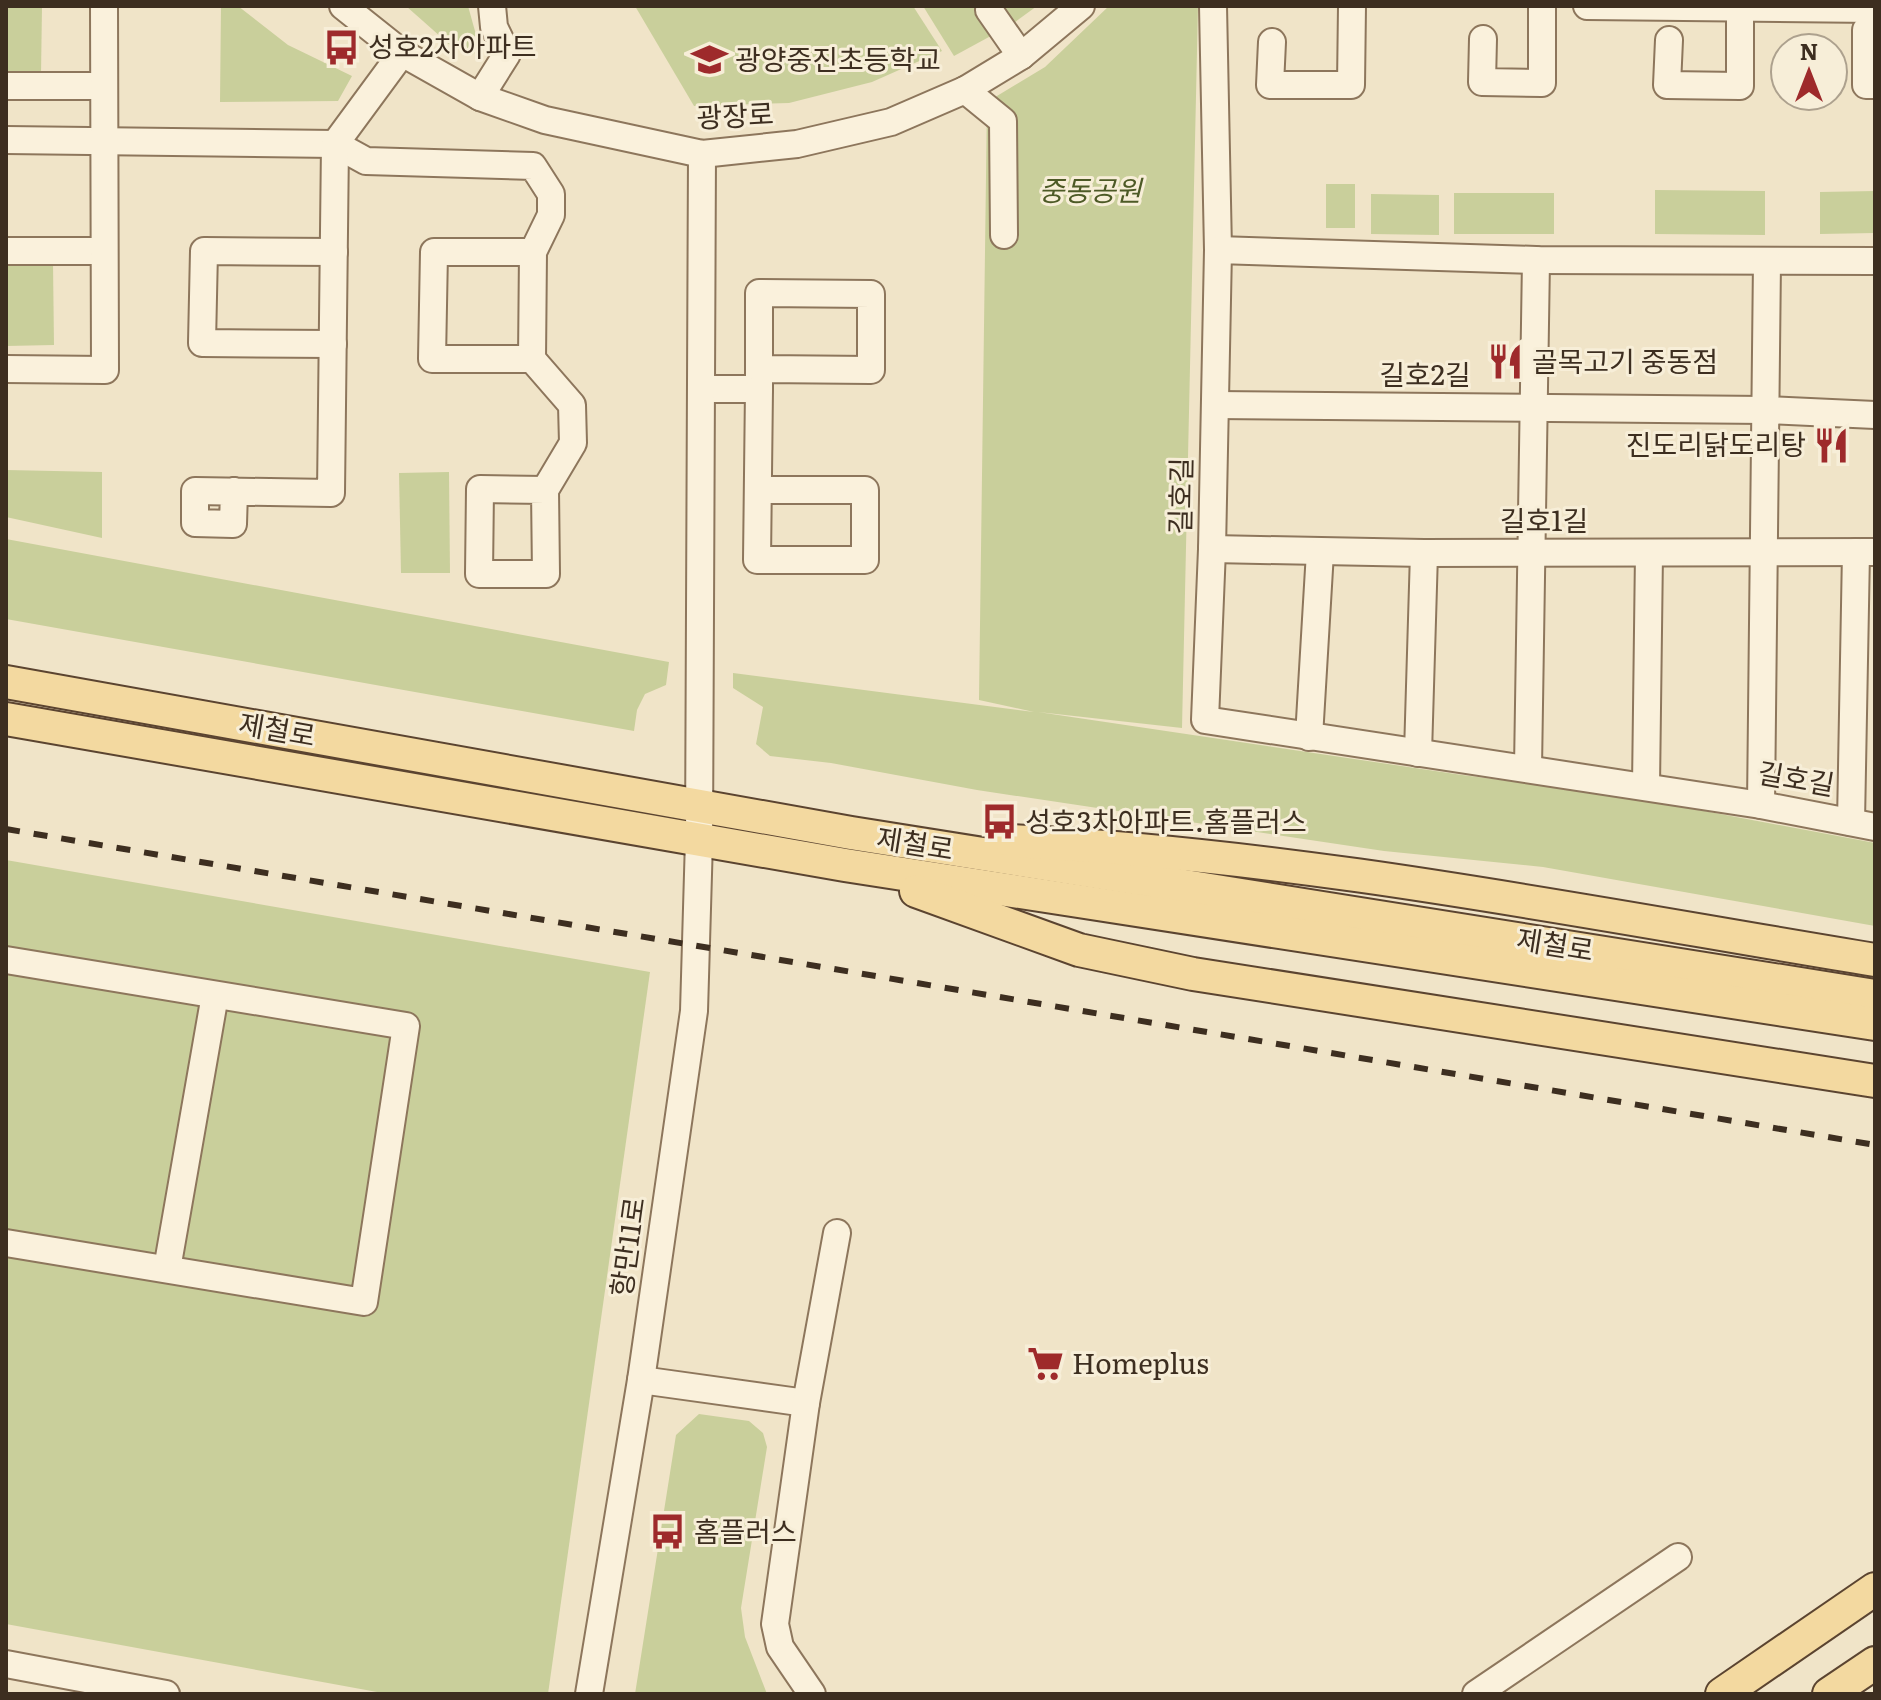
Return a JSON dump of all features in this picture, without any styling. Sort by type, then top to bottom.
[{"type":"main road","name":"제철로","points":[[6,682],[851,833],[1875,996]]},
{"type":"main road","name":"제철로","points":[[6,719],[845,865],[1875,1024]]},
{"type":"main road","points":[[851,833],[1112,846],[1355,874],[1875,960]]},
{"type":"main road","points":[[845,865],[1092,953],[1193,974],[1875,1081]]},
{"type":"main road","points":[[1722,1694],[1875,1589]]},
{"type":"main road","points":[[1829,1694],[1875,1663]]},
{"type":"street","points":[[6,369],[105,370],[104,6]]},
{"type":"street","name":"광장로","points":[[343,6],[402,53],[480,97],[545,120],[702,154],[821,139],[891,122],[965,90],[1021,56],[1081,6]]},
{"type":"street","points":[[480,97],[507,54],[494,27],[492,6]]},
{"type":"street","name":"길호길","points":[[1213,6],[1218,250],[1205,720],[1646,786],[1863,824]]},
{"type":"street","points":[[1272,42],[1270,85],[1351,85],[1352,6]]},
{"type":"street","points":[[1483,39],[1482,82],[1542,83],[1542,6]]},
{"type":"street","points":[[1587,6],[1839,7],[1870,19],[1866,85],[1875,85]]},
{"type":"street","points":[[1669,40],[1667,85],[1740,86],[1740,8]]},
{"type":"street","points":[[989,10],[1021,56]]},
{"type":"street","points":[[234,491],[331,493],[335,144],[402,53]]},
{"type":"street","points":[[6,86],[103,86]]},
{"type":"street","points":[[965,90],[1003,121],[1004,235]]},
{"type":"street","points":[[6,140],[335,144],[366,161],[533,166],[551,194],[551,215],[533,252],[532,359],[572,405],[573,443],[545,490]]},
{"type":"street","name":"항만11로","points":[[589,1694],[641,1380],[694,1011],[699,840],[702,154]]},
{"type":"street","points":[[1218,250],[1536,260],[1875,261]]},
{"type":"street","points":[[6,251],[104,251]]},
{"type":"street","points":[[333,344],[202,343],[204,251],[334,252]]},
{"type":"street","points":[[532,359],[432,359],[434,252],[533,252]]},
{"type":"street","points":[[1528,768],[1536,260]]},
{"type":"street","points":[[1761,805],[1767,261]]},
{"type":"street","points":[[701,389],[759,379],[871,370],[871,294],[759,293],[759,379],[757,560],[865,560],[865,490],[758,490]]},
{"type":"street","name":"길호2길","points":[[1215,405],[1765,410],[1875,415]]},
{"type":"street","name":"길호1길","points":[[1212,549],[1424,553],[1865,552]]},
{"type":"street","points":[[1309,737],[1320,552]]},
{"type":"street","points":[[1863,824],[1865,552]]},
{"type":"street","points":[[1418,753],[1424,553]]},
{"type":"street","points":[[1646,786],[1649,553]]},
{"type":"street","points":[[6,960],[406,1026],[364,1302],[6,1243]]},
{"type":"street","points":[[167,1269],[215,995]]},
{"type":"street","points":[[812,1694],[780,1647],[775,1624],[806,1403],[837,1233]]},
{"type":"street","points":[[641,1380],[806,1403]]},
{"type":"street","points":[[1476,1694],[1678,1557]]},
{"type":"street","points":[[6,1664],[166,1694]]},
{"type":"green space","points":[[6,6],[42,7],[41,75],[6,75]]},
{"type":"green space","points":[[221,6],[238,6],[288,45],[352,76],[338,101],[220,102]]},
{"type":"green space","points":[[406,6],[468,6],[480,49],[472,55],[450,45]]},
{"type":"green space","points":[[635,6],[913,6],[942,51],[872,82],[789,103],[694,106]]},
{"type":"green space","points":[[923,6],[1037,6],[1011,25],[954,56]]},
{"type":"green space","name":"중동공원","points":[[1109,6],[1198,6],[1182,728],[1038,712],[1462,775],[1619,795],[1875,843],[1875,926],[1543,867],[1384,851],[977,790],[831,763],[770,756],[756,744],[763,707],[733,688],[733,673],[1034,712],[979,700],[987,102],[1045,67]]},
{"type":"green space","points":[[1326,184],[1355,184],[1355,228],[1326,228]]},
{"type":"green space","points":[[1655,190],[1765,191],[1765,235],[1655,234]]},
{"type":"green space","points":[[1875,191],[1875,233],[1820,234],[1820,192]]},
{"type":"green space","points":[[1454,193],[1554,193],[1554,234],[1454,234]]},
{"type":"green space","points":[[1371,194],[1439,195],[1439,235],[1371,234]]},
{"type":"green space","points":[[53,263],[54,345],[6,346],[6,264]]},
{"type":"green space","points":[[6,470],[102,472],[102,538],[6,517]]},
{"type":"green space","points":[[449,472],[450,573],[401,573],[399,473]]},
{"type":"green space","points":[[6,539],[669,662],[666,685],[645,694],[637,710],[634,731],[6,619]]},
{"type":"green space","points":[[6,860],[650,972],[548,1694],[388,1694],[6,1624]]},
{"type":"green space","points":[[699,1414],[749,1421],[763,1433],[767,1447],[741,1608],[745,1637],[767,1694],[635,1694],[676,1435]]},
{"type":"railway","points":[[6,829],[1875,1145]]},
{"type":"place","name":"성호2차아파트","points":[[342,47]]},
{"type":"place","name":"광양중진초등학교","points":[[709,60]]},
{"type":"place","name":"골목고기 중동점","points":[[1506,362]]},
{"type":"place","name":"진도리닭도리탕","points":[[1832,445]]},
{"type":"place","name":"성호3차아파트.홈플러스","points":[[999,822]]},
{"type":"place","name":"Homeplus","points":[[1046,1364]]},
{"type":"place","name":"홈플러스","points":[[668,1532]]}]
